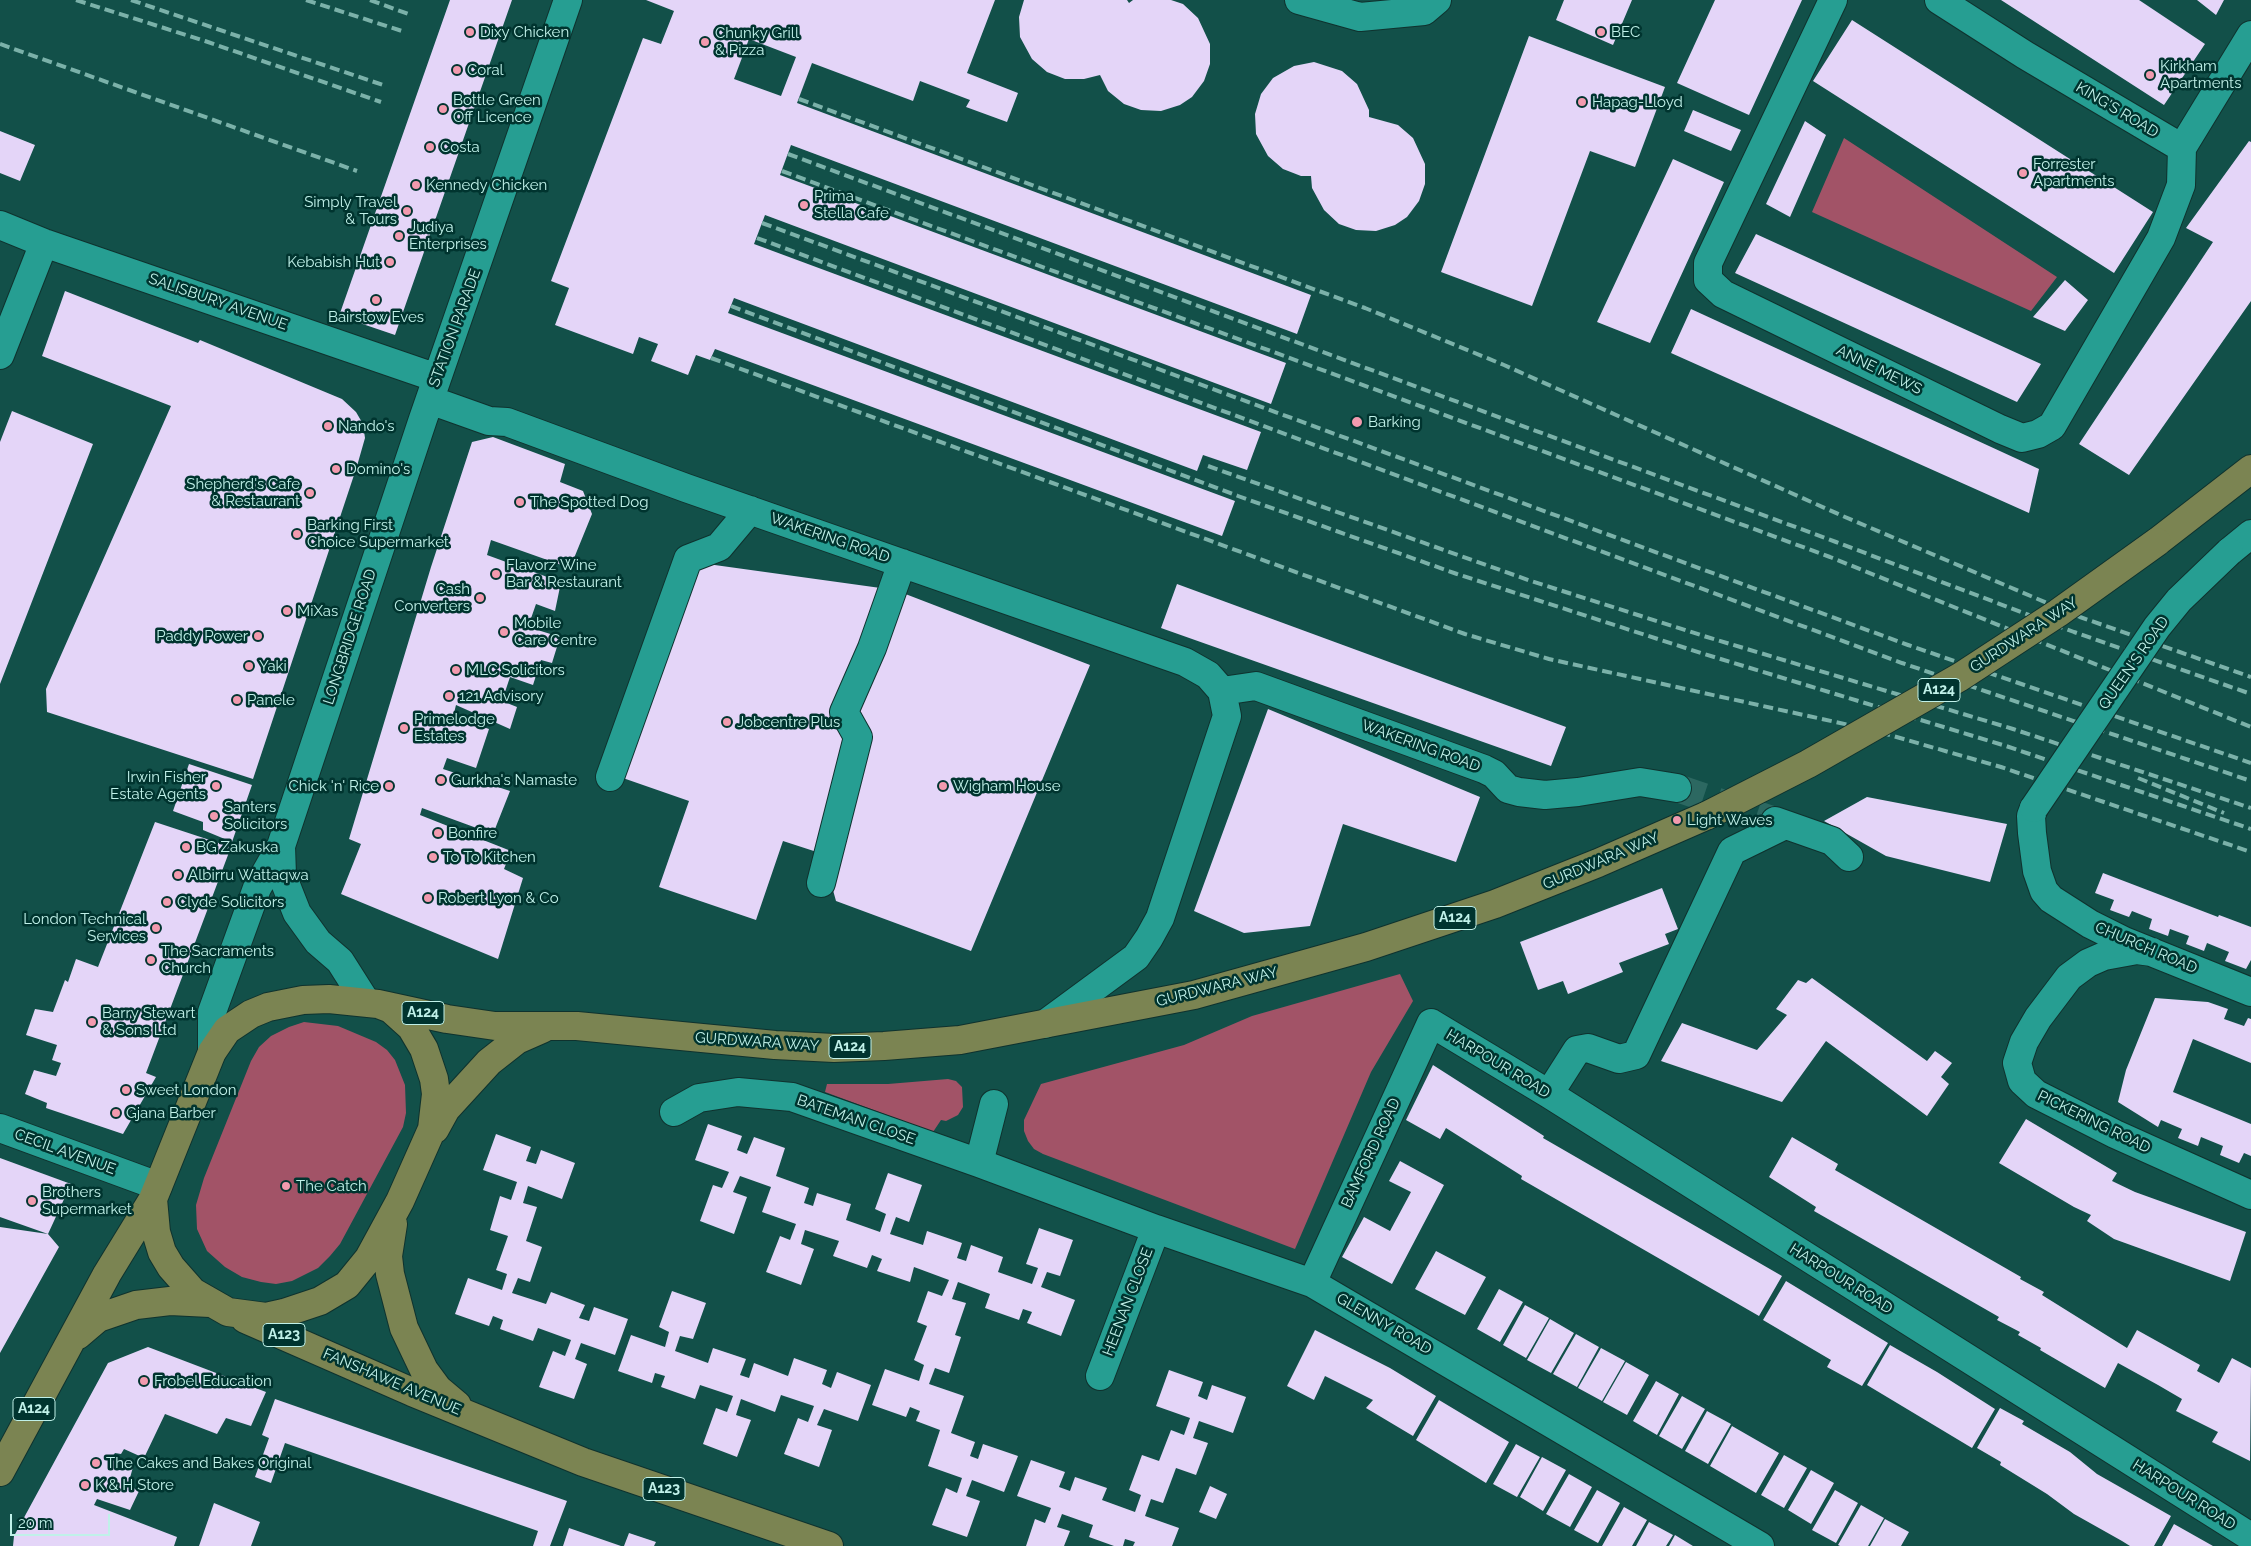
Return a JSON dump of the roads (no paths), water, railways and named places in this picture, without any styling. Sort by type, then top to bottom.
[{"type":"main road","name":"GURDWARA WAY","points":[[155,1192],[212,1052],[227,1030],[237,1021],[268,1007],[303,1000],[372,1003],[495,1026],[558,1026],[775,1045],[834,1048],[960,1040],[1194,995],[1375,944],[1503,901],[1598,863],[1708,815],[1808,764],[1960,677],[2066,608],[2157,542],[2251,469]]},
{"type":"main road","points":[[155,1192],[156,1232],[162,1252],[181,1280],[193,1292],[219,1307],[266,1317],[303,1308],[334,1294],[347,1285],[369,1258],[400,1201],[432,1129],[436,1102],[434,1079],[429,1060],[419,1039],[411,1027],[391,1009],[372,1003]]},
{"type":"main road","name":"GURDWARA WAY","points":[[424,1150],[446,1109],[489,1062],[502,1050],[530,1033],[558,1026]]},
{"type":"main road","name":"A124","points":[[0,1472],[155,1192]]},
{"type":"main road","name":"FANSHAWE AVENUE","points":[[400,1201],[390,1235],[388,1256],[396,1305],[413,1350],[424,1370],[451,1401],[468,1413],[500,1428]]},
{"type":"main road","name":"A124","points":[[69,1346],[87,1325],[112,1312],[153,1303],[219,1307]]},
{"type":"main road","name":"FANSHAWE AVENUE","points":[[219,1307],[583,1462],[829,1546]]},
{"type":"street","name":"STATION PARADE","points":[[433,389],[568,0]]},
{"type":"street","points":[[1299,0],[1360,17],[1424,11],[1437,0]]},
{"type":"street","name":"ANNE MEWS","points":[[1833,0],[1708,263],[1708,280],[1724,294],[2000,429],[2022,438],[2038,434],[2052,426],[2161,238],[2182,185],[2182,148]]},
{"type":"street","name":"KING'S ROAD","points":[[1939,0],[2025,55],[2182,148]]},
{"type":"street","points":[[2182,148],[2251,35]]},
{"type":"street","name":"SALISBURY AVENUE","points":[[0,225],[433,389]]},
{"type":"street","points":[[0,355],[44,243]]},
{"type":"street","name":"WAKERING ROAD","points":[[433,389],[489,421],[507,422],[750,510],[1184,662],[1208,675],[1222,691],[1256,686],[1484,768],[1494,774],[1508,789],[1545,795],[1578,792],[1640,782],[1677,788]]},
{"type":"street","name":"LONGBRIDGE ROAD","points":[[212,1052],[212,1012],[257,888],[281,846],[433,389]]},
{"type":"street","points":[[610,777],[688,559],[719,547],[750,510]]},
{"type":"street","name":"QUEEN'S ROAD","points":[[2034,808],[2157,627],[2192,588],[2229,552],[2251,534]]},
{"type":"street","points":[[821,883],[858,736],[844,712],[872,648],[902,563]]},
{"type":"street","name":"GURDWARA WAY","points":[[1045,1024],[1136,957],[1149,938],[1168,898],[1221,741],[1227,716],[1222,691]]},
{"type":"street","name":"CHURCH ROAD","points":[[2034,808],[2031,816],[2037,871],[2044,891],[2059,904],[2090,924],[2152,952],[2251,992]]},
{"type":"street","points":[[1549,1094],[1577,1050],[1588,1048],[1619,1059],[1636,1055],[1732,851],[1780,823],[1832,841],[1849,857]]},
{"type":"street","name":"LONGBRIDGE ROAD","points":[[281,846],[282,875],[297,913],[318,942],[340,962],[372,1003]]},
{"type":"street","name":"PICKERING ROAD","points":[[2152,952],[2137,950],[2104,956],[2088,963],[2069,977],[2038,1018],[2024,1042],[2017,1063],[2022,1081],[2036,1094],[2115,1134],[2251,1195]]},
{"type":"street","name":"HARPOUR ROAD","points":[[1431,1022],[1549,1094],[2251,1537]]},
{"type":"street","name":"BAMFORD ROAD","points":[[1312,1283],[1431,1022]]},
{"type":"street","name":"BATEMAN CLOSE","points":[[674,1112],[699,1098],[738,1092],[792,1097],[979,1163]]},
{"type":"street","points":[[979,1163],[994,1104]]},
{"type":"street","name":"CECIL AVENUE","points":[[0,1128],[155,1192]]},
{"type":"street","name":"GLENNY ROAD","points":[[979,1163],[1156,1229],[1312,1283],[1760,1546]]},
{"type":"street","name":"HEENAN CLOSE","points":[[1100,1376],[1156,1229]]},
{"type":"tunnel","points":[[1677,788],[1775,821]]},
{"type":"railway","points":[[76,0],[205,41],[381,102]]},
{"type":"railway","points":[[131,0],[386,86]]},
{"type":"railway","points":[[306,0],[405,32]]},
{"type":"railway","points":[[370,0],[411,15]]},
{"type":"railway","points":[[0,44],[357,171]]},
{"type":"railway","points":[[799,99],[1365,308],[1504,365],[1845,517],[2080,617],[2251,677]]},
{"type":"railway","points":[[788,154],[2074,632],[2251,694]]},
{"type":"railway","points":[[782,171],[1830,557],[2251,727]]},
{"type":"railway","points":[[762,223],[1908,645],[2251,763]]},
{"type":"railway","points":[[757,238],[1902,663],[2251,781]]},
{"type":"railway","points":[[731,306],[1238,496],[1457,574],[1701,653],[2006,746],[2251,829]]},
{"type":"railway","points":[[711,358],[1465,634],[1549,659],[1872,730],[2001,767],[2251,852]]},
{"type":"railway","points":[[1208,466],[1531,581],[1707,637],[2013,729],[2251,808]]},
{"type":"railway","points":[[2138,778],[2224,813]]},
{"type":"place","name":"Dixy Chicken","points":[[470,32]]},
{"type":"place","name":"BEC","points":[[1601,32]]},
{"type":"place","name":"Chunky Grill & Pizza","points":[[705,42]]},
{"type":"place","name":"Coral","points":[[457,70]]},
{"type":"place","name":"Kirkham Apartments","points":[[2150,75]]},
{"type":"place","name":"Hapag-Lloyd","points":[[1582,102]]},
{"type":"place","name":"Bottle Green Off Licence","points":[[443,109]]},
{"type":"place","name":"Costa","points":[[430,147]]},
{"type":"place","name":"Forrester Apartments","points":[[2023,173]]},
{"type":"place","name":"Kennedy Chicken","points":[[416,185]]},
{"type":"place","name":"Prima Stella Cafe","points":[[804,205]]},
{"type":"place","name":"Simply Travel & Tours","points":[[407,211]]},
{"type":"place","name":"Judiya Enterprises","points":[[399,236]]},
{"type":"place","name":"Kebabish Hut","points":[[390,262]]},
{"type":"place","name":"Bairstow Eves","points":[[376,300]]},
{"type":"place","name":"Barking","points":[[1357,422]]},
{"type":"place","name":"Nando's","points":[[328,426]]},
{"type":"place","name":"Domino's","points":[[336,469]]},
{"type":"place","name":"Shepherd's Cafe & Restaurant","points":[[310,493]]},
{"type":"place","name":"The Spotted Dog","points":[[520,502]]},
{"type":"place","name":"Barking First Choice Supermarket","points":[[297,534]]},
{"type":"place","name":"Flavorz Wine Bar & Restaurant","points":[[496,574]]},
{"type":"place","name":"Cash Converters","points":[[480,598]]},
{"type":"place","name":"MiXas","points":[[287,611]]},
{"type":"place","name":"Mobile Care Centre","points":[[504,632]]},
{"type":"place","name":"Paddy Power","points":[[258,636]]},
{"type":"place","name":"Yaki","points":[[249,666]]},
{"type":"place","name":"MLC Solicitors","points":[[456,670]]},
{"type":"place","name":"121 Advisory","points":[[449,696]]},
{"type":"place","name":"Panele","points":[[237,700]]},
{"type":"place","name":"Jobcentre Plus","points":[[727,722]]},
{"type":"place","name":"Primelodge Estates","points":[[404,728]]},
{"type":"place","name":"Gurkha's Namaste","points":[[441,780]]},
{"type":"place","name":"Irwin Fisher Estate Agents","points":[[216,786]]},
{"type":"place","name":"Chick 'n' Rice","points":[[389,786]]},
{"type":"place","name":"Wigham House","points":[[943,786]]},
{"type":"place","name":"Santers Solicitors","points":[[214,816]]},
{"type":"place","name":"Light Waves","points":[[1677,820]]},
{"type":"place","name":"Bonfire","points":[[438,833]]},
{"type":"place","name":"BG Zakuska","points":[[186,847]]},
{"type":"place","name":"To To Kitchen","points":[[433,857]]},
{"type":"place","name":"Albirru Wattaqwa","points":[[178,875]]},
{"type":"place","name":"Robert Lyon & Co","points":[[428,898]]},
{"type":"place","name":"Clyde Solicitors","points":[[167,902]]},
{"type":"place","name":"London Technical Services","points":[[156,928]]},
{"type":"place","name":"The Sacraments Church","points":[[151,960]]},
{"type":"place","name":"Barry Stewart & Sons Ltd","points":[[92,1022]]},
{"type":"place","name":"Sweet London","points":[[126,1090]]},
{"type":"place","name":"Gjana Barber","points":[[116,1113]]},
{"type":"place","name":"The Catch","points":[[286,1186]]},
{"type":"place","name":"Brothers Supermarket","points":[[32,1201]]},
{"type":"place","name":"Frobel Education","points":[[144,1381]]},
{"type":"place","name":"The Cakes and Bakes Original","points":[[96,1463]]},
{"type":"place","name":"K & H Store","points":[[85,1485]]}]
